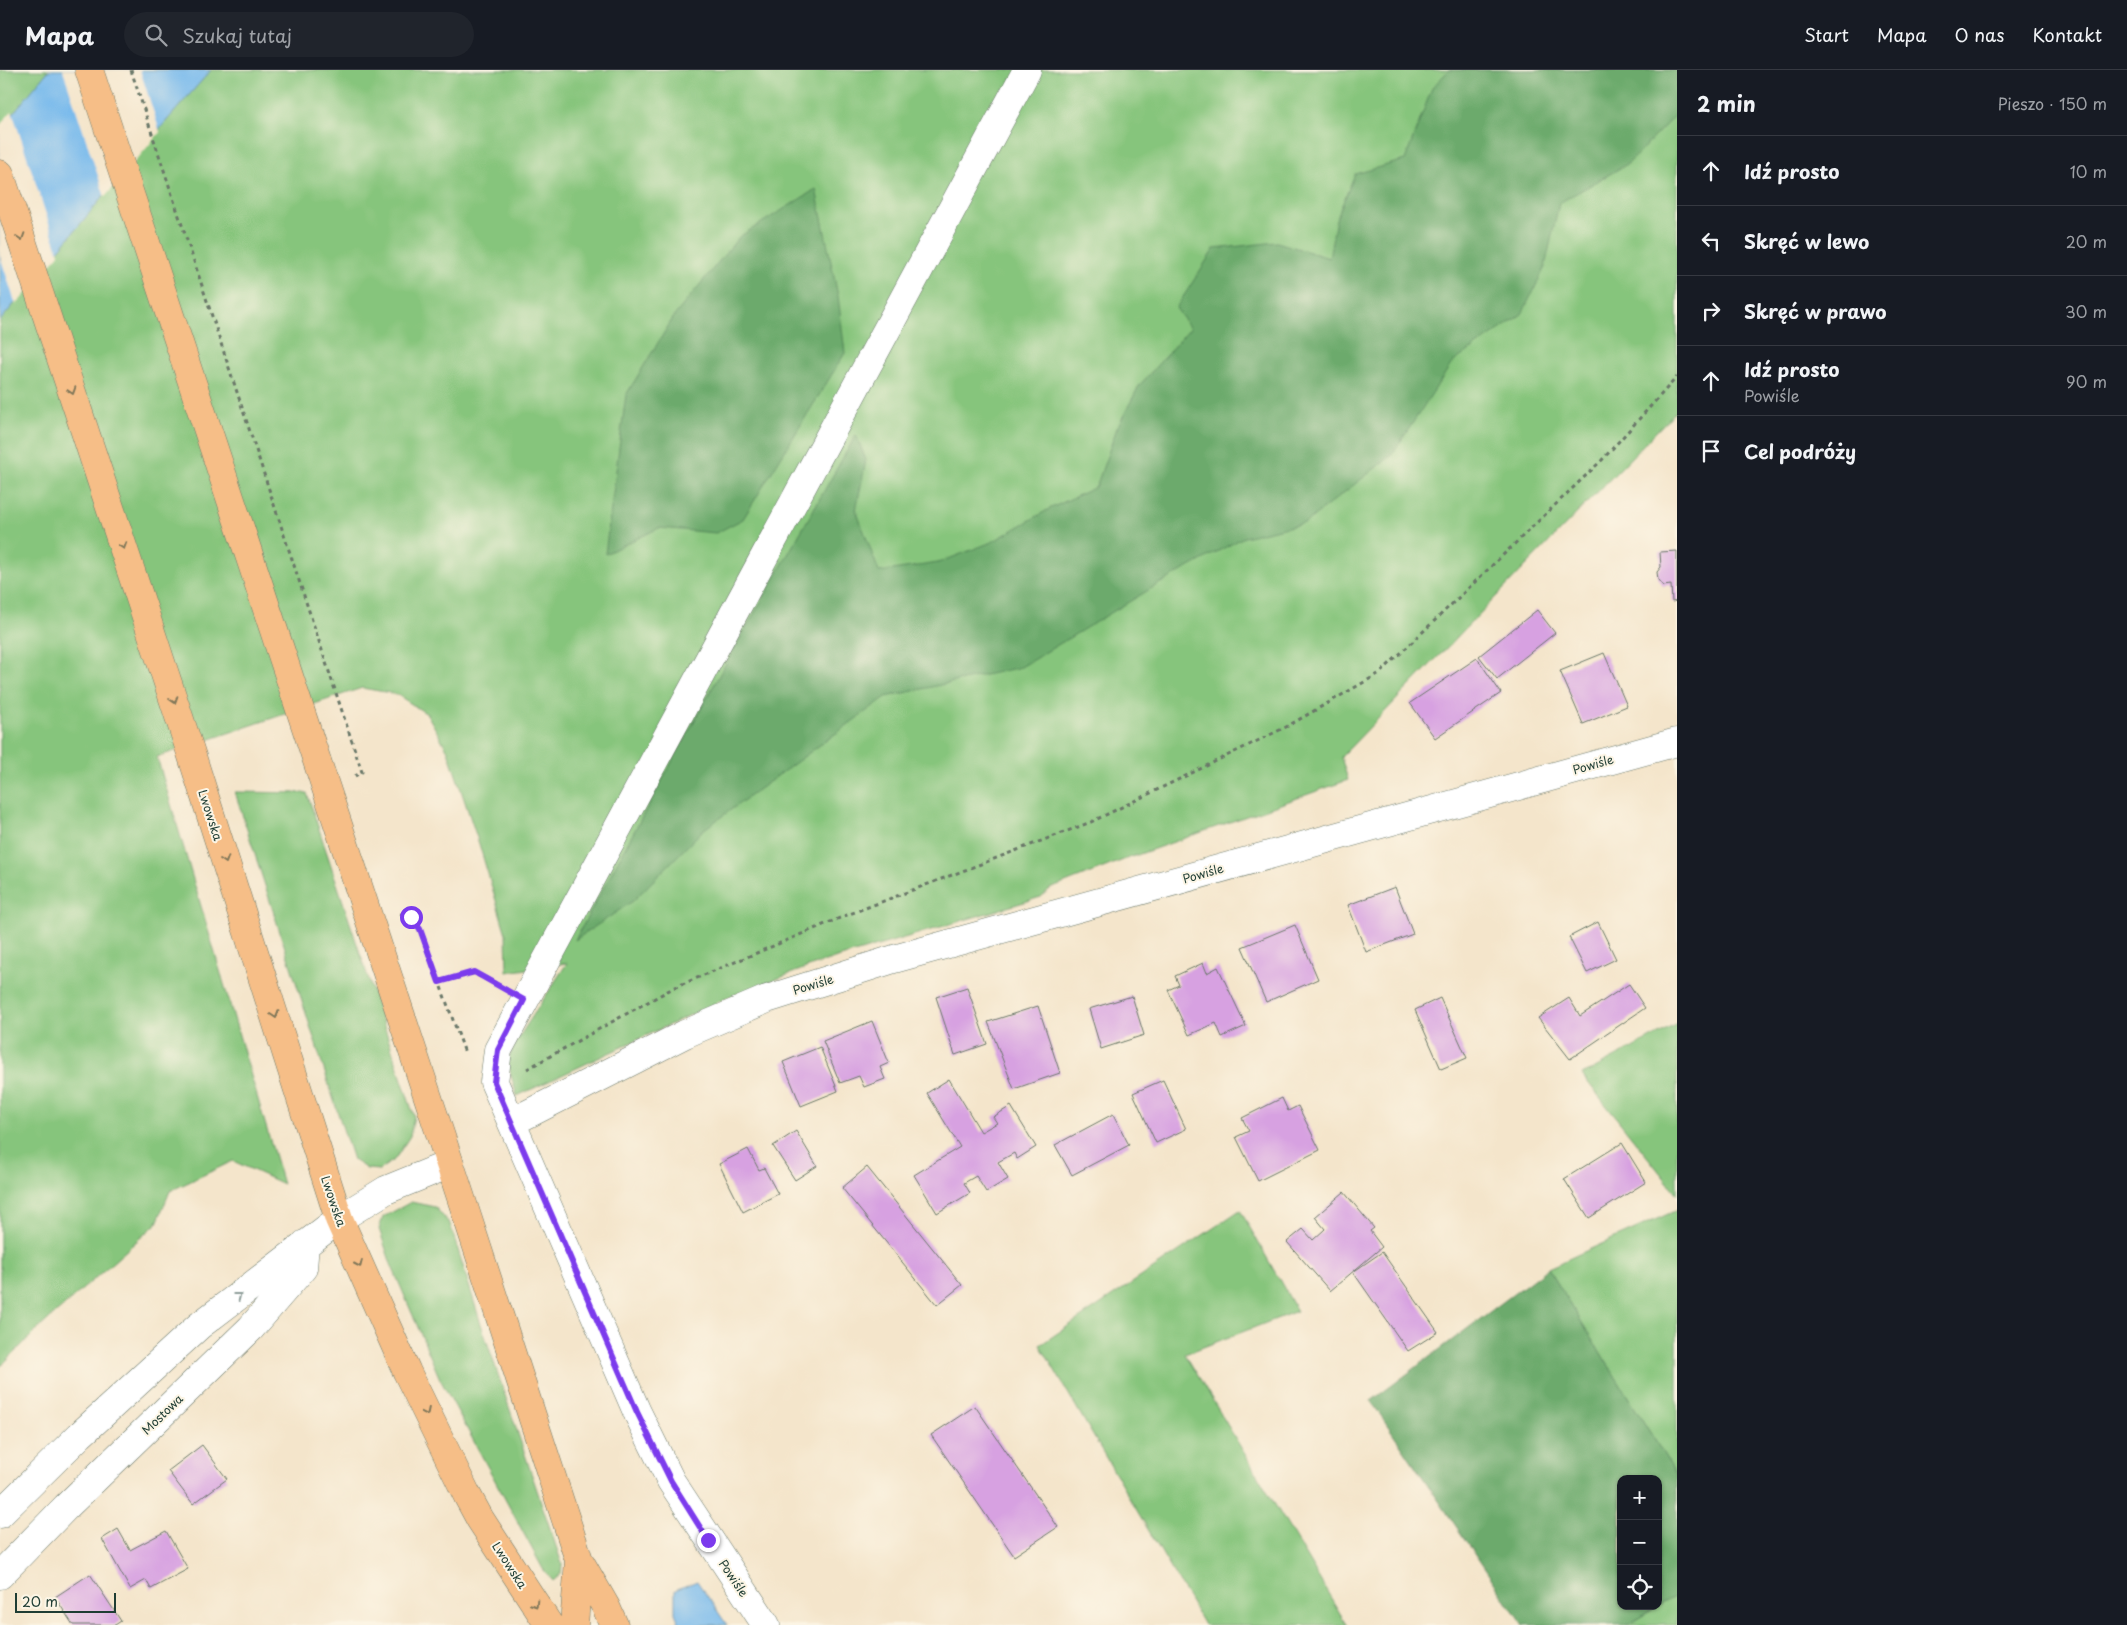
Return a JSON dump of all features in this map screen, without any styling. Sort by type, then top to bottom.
[{"type":"main road","points":[[89,70],[579,1560],[614,1625]]},
{"type":"main road","name":"Lwowska","points":[[0,174],[189,747],[339,1219],[407,1372],[467,1495],[480,1519],[549,1625]]},
{"type":"main road","points":[[574,1625],[579,1560]]},
{"type":"street","points":[[512,1122],[494,1082],[498,1050],[1027,70]]},
{"type":"street","name":"Powiśle","points":[[766,1625],[708,1540],[666,1472],[637,1412],[512,1122],[685,1034],[767,999],[903,956],[1677,742]]},
{"type":"street","points":[[0,1514],[80,1435],[199,1326],[339,1219],[386,1190],[450,1164]]},
{"type":"street","name":"Mostowa","points":[[0,1575],[66,1507],[251,1328],[303,1268],[305,1244]]},
{"type":"path","points":[[131,70],[362,772],[355,776]]},
{"type":"path","points":[[533,1067],[673,988],[847,915],[1091,822],[1286,727],[1380,673],[1602,460],[1677,376]]},
{"type":"path","points":[[399,914],[411,917],[420,929],[439,982],[474,972],[524,1000]]},
{"type":"green space","points":[[0,70],[49,70],[0,129]]},
{"type":"green space","points":[[211,70],[1677,70],[1677,410],[1341,757],[1348,780],[1126,859],[1050,889],[1041,897],[814,965],[731,996],[517,1096],[507,1061],[517,1040],[567,963],[507,972],[506,934],[479,844],[448,751],[427,714],[396,694],[362,688],[157,757],[283,1184],[233,1161],[170,1191],[157,1223],[39,1328],[0,1367],[0,321],[148,142]]},
{"type":"green space","points":[[1449,70],[1677,70],[1677,113],[1629,163],[1559,203],[1545,267],[1522,314],[1452,363],[1391,456],[1305,523],[1244,537],[1157,585],[1021,667],[886,697],[703,830],[633,901],[575,940],[721,672],[856,435],[866,460],[856,510],[879,572],[938,563],[992,542],[1051,508],[1096,487],[1117,428],[1139,386],[1190,328],[1176,308],[1214,249],[1277,242],[1329,258],[1336,219],[1355,174],[1405,160],[1432,88]]},
{"type":"green space","points":[[816,189],[838,296],[845,353],[743,519],[716,533],[659,528],[605,554],[626,395],[675,315],[739,237]]},
{"type":"green space","points":[[235,792],[307,793],[414,1116],[410,1136],[395,1159],[379,1170],[367,1169],[353,1160]]},
{"type":"green space","points":[[1677,1024],[1677,1194],[1582,1075]]},
{"type":"green space","points":[[411,1202],[435,1207],[450,1224],[480,1321],[562,1564],[561,1574],[553,1581],[543,1569],[440,1379],[391,1264],[379,1229],[383,1217]]},
{"type":"green space","points":[[1240,1210],[1297,1311],[1185,1354],[1347,1625],[1204,1625],[1040,1345]]},
{"type":"green space","points":[[1677,1210],[1677,1476],[1548,1268]]},
{"type":"green space","points":[[1548,1268],[1677,1476],[1677,1595],[1662,1604],[1662,1475],[1617,1475],[1617,1610],[1652,1610],[1627,1625],[1523,1625],[1371,1401]]},
{"type":"green space","points":[[1677,1595],[1677,1625],[1627,1625],[1652,1610],[1662,1610],[1662,1604]]},
{"type":"water","points":[[49,70],[211,70],[148,142],[0,321],[0,129]]},
{"type":"water","points":[[697,1581],[727,1625],[680,1625],[675,1613],[675,1590]]},
{"type":"pier","points":[[63,70],[140,70],[160,132],[105,197]]},
{"type":"pier","points":[[12,111],[59,254],[16,305],[0,256],[0,125]]},
{"type":"building","points":[[1677,551],[1677,601],[1672,602],[1671,585],[1663,586],[1658,580],[1657,572],[1661,567],[1660,552]]},
{"type":"building","points":[[1537,610],[1555,633],[1497,679],[1479,656]]},
{"type":"building","points":[[1604,653],[1627,706],[1583,724],[1560,671]]},
{"type":"building","points":[[1477,658],[1501,693],[1435,738],[1410,703]]},
{"type":"building","points":[[1395,887],[1413,934],[1366,952],[1348,905]]},
{"type":"building","points":[[1598,922],[1616,959],[1587,973],[1569,937]]},
{"type":"building","points":[[1295,925],[1318,979],[1266,1002],[1242,947]]},
{"type":"building","points":[[1203,963],[1207,973],[1218,967],[1246,1026],[1222,1037],[1216,1023],[1189,1035],[1168,990],[1179,985],[1175,976]]},
{"type":"building","points":[[1629,984],[1645,1008],[1570,1059],[1538,1018],[1569,998],[1580,1016]]},
{"type":"building","points":[[967,987],[987,1044],[955,1055],[936,997]]},
{"type":"building","points":[[1132,996],[1144,1035],[1101,1049],[1089,1009]]},
{"type":"building","points":[[1440,998],[1467,1058],[1441,1069],[1415,1010]]},
{"type":"building","points":[[1038,1006],[1060,1073],[1014,1089],[988,1022]]},
{"type":"building","points":[[872,1021],[889,1063],[880,1067],[885,1079],[864,1087],[859,1076],[840,1083],[823,1041]]},
{"type":"building","points":[[820,1047],[838,1091],[801,1106],[783,1062]]},
{"type":"building","points":[[949,1079],[981,1132],[997,1123],[993,1117],[1011,1106],[1036,1147],[1017,1159],[1014,1153],[998,1162],[1008,1179],[986,1192],[976,1176],[964,1183],[970,1193],[937,1213],[914,1175],[960,1147],[927,1093]]},
{"type":"building","points":[[1163,1080],[1186,1129],[1156,1143],[1133,1093]]},
{"type":"building","points":[[1282,1098],[1288,1111],[1298,1106],[1320,1150],[1258,1181],[1236,1137],[1249,1131],[1242,1118]]},
{"type":"building","points":[[1113,1114],[1129,1145],[1072,1175],[1055,1145]]},
{"type":"building","points":[[796,1131],[817,1166],[795,1180],[773,1146]]},
{"type":"building","points":[[1622,1143],[1646,1182],[1589,1218],[1564,1179]]},
{"type":"building","points":[[748,1149],[759,1170],[764,1168],[778,1194],[743,1212],[719,1164]]},
{"type":"building","points":[[867,1167],[962,1285],[937,1305],[842,1188]]},
{"type":"building","points":[[1344,1192],[1374,1228],[1370,1231],[1382,1247],[1330,1291],[1287,1242],[1303,1229],[1313,1240],[1325,1229],[1315,1217]]},
{"type":"building","points":[[1382,1252],[1438,1332],[1408,1351],[1353,1272]]},
{"type":"building","points":[[975,1406],[1058,1527],[1014,1556],[931,1435]]},
{"type":"building","points":[[202,1445],[227,1479],[193,1504],[168,1471]]},
{"type":"building","points":[[118,1529],[130,1550],[166,1531],[188,1569],[151,1589],[146,1580],[130,1589],[102,1539]]},
{"type":"building","points":[[90,1574],[121,1621],[115,1625],[73,1625],[55,1597]]},
{"type":"route","points":[[411,917],[420,929],[439,982],[474,972],[524,1000],[498,1050],[494,1082],[637,1412],[671,1481],[708,1540]]}]
